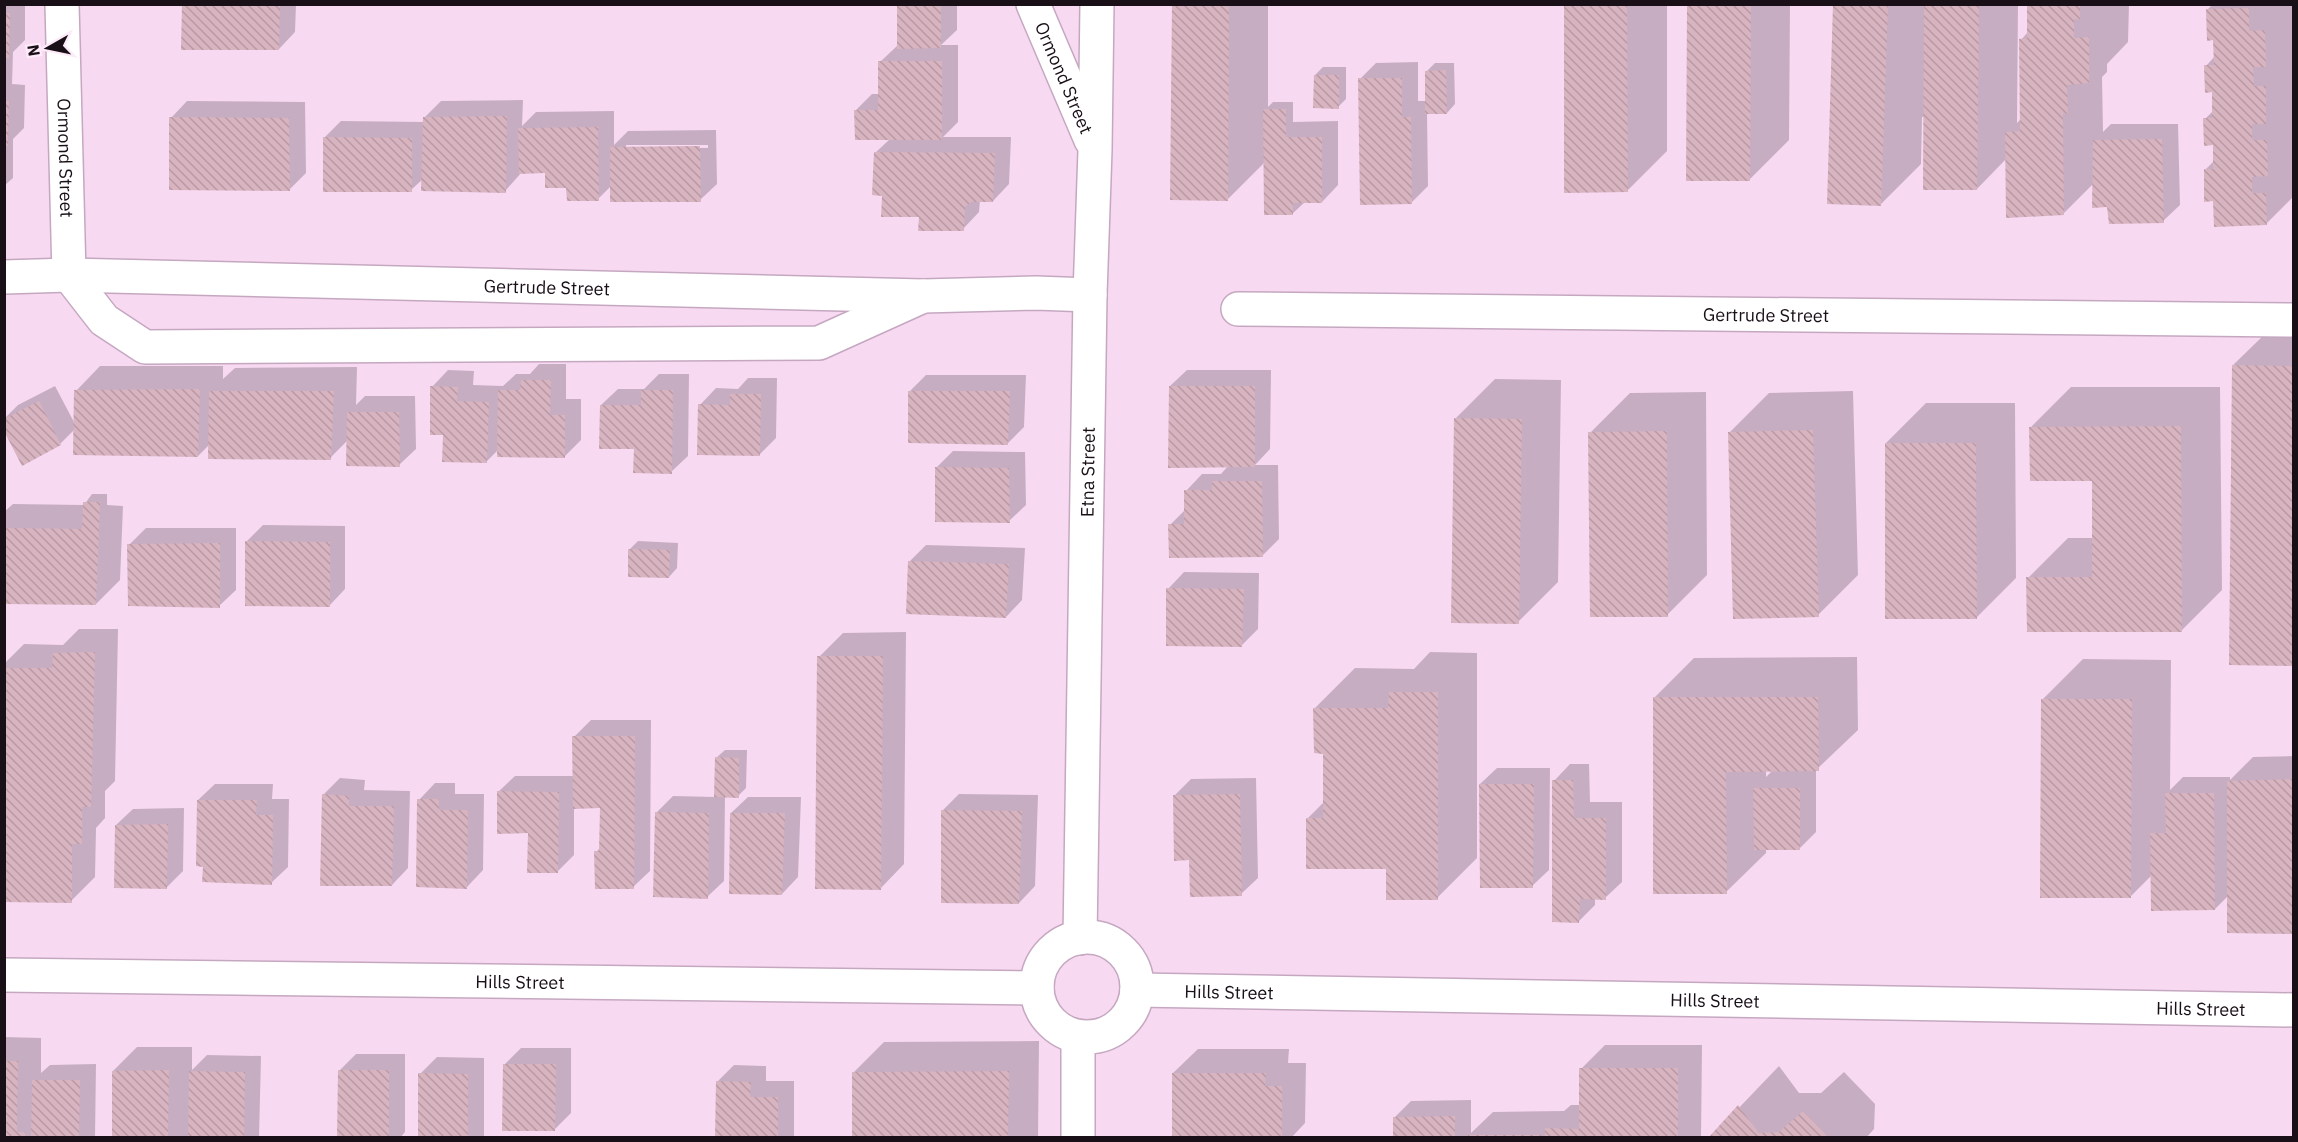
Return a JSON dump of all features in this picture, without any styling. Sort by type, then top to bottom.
[{"type":"street","name":"Ormond Street","points":[[62,4],[69,275]]},
{"type":"street","name":"Ormond Street","points":[[1033,4],[1095,150]]},
{"type":"street","name":"Etna Street","points":[[1080,938],[1097,4]]},
{"type":"street","name":"Gertrude Street","points":[[4,277],[69,275],[923,296],[1036,293],[1090,296]]},
{"type":"street","points":[[69,275],[104,320],[145,347],[819,343],[923,296]]},
{"type":"street","name":"Gertrude Street","points":[[1238,309],[2294,320]]},
{"type":"street","points":[[1095,938],[1109,942],[1130,962],[1137,990],[1124,1021],[1111,1031],[1095,1037],[1078,1037],[1054,1025],[1044,1014],[1037,988],[1045,960],[1054,949],[1066,941],[1095,938]]},
{"type":"street","name":"Hills Street","points":[[4,975],[1037,988]]},
{"type":"street","name":"Hills Street","points":[[1137,990],[2294,1010]]},
{"type":"street","points":[[1078,1037],[1078,1137]]},
{"type":"building","points":[[182,4],[280,4],[279,50],[181,50]]},
{"type":"building","points":[[897,4],[941,4],[941,48],[897,49]]},
{"type":"building","points":[[1172,4],[1229,4],[1228,201],[1170,200]]},
{"type":"building","points":[[1564,4],[1627,4],[1628,192],[1564,193]]},
{"type":"building","points":[[1687,4],[1751,4],[1750,181],[1686,181]]},
{"type":"building","points":[[1833,4],[1888,4],[1881,206],[1827,204]]},
{"type":"building","points":[[1924,4],[1979,4],[1977,190],[1923,190]]},
{"type":"building","points":[[2027,4],[2080,4],[2080,20],[2074,19],[2074,38],[2089,37],[2089,83],[2067,85],[2068,113],[2063,114],[2064,215],[2006,218],[2005,132],[2020,131],[2019,39],[2027,38]]},
{"type":"building","points":[[2249,8],[2249,31],[2265,30],[2266,67],[2253,67],[2254,86],[2266,86],[2266,124],[2252,124],[2252,140],[2267,140],[2268,176],[2252,177],[2252,193],[2266,193],[2267,225],[2214,227],[2213,201],[2204,202],[2204,169],[2213,169],[2213,145],[2204,146],[2203,118],[2212,118],[2212,92],[2205,93],[2204,65],[2214,65],[2213,40],[2207,41],[2206,9]]},
{"type":"building","points":[[4,13],[10,13],[9,58],[4,58]]},
{"type":"building","points":[[878,61],[942,61],[942,140],[855,140],[854,110],[878,110]]},
{"type":"building","points":[[1446,70],[1447,114],[1425,114],[1425,71]]},
{"type":"building","points":[[1314,75],[1339,75],[1339,109],[1313,108]]},
{"type":"building","points":[[1358,78],[1402,78],[1402,117],[1411,117],[1412,204],[1360,205]]},
{"type":"building","points":[[4,101],[9,101],[8,146],[4,146]]},
{"type":"building","points":[[1263,109],[1286,109],[1286,137],[1322,137],[1322,203],[1293,203],[1293,215],[1264,215]]},
{"type":"building","points":[[507,116],[506,193],[421,191],[423,117]]},
{"type":"building","points":[[169,117],[289,118],[290,191],[169,190]]},
{"type":"building","points":[[598,127],[599,201],[567,201],[566,188],[545,188],[545,173],[519,174],[518,128]]},
{"type":"building","points":[[323,137],[412,138],[412,192],[323,192]]},
{"type":"building","points":[[2162,139],[2164,223],[2109,224],[2107,207],[2092,208],[2093,140]]},
{"type":"building","points":[[700,146],[701,202],[610,202],[610,147]]},
{"type":"building","points":[[874,152],[995,153],[993,202],[971,202],[965,207],[964,231],[918,231],[919,217],[881,217],[882,196],[872,195]]},
{"type":"building","points":[[2232,365],[2294,366],[2294,666],[2229,665]]},
{"type":"building","points":[[521,380],[551,380],[550,415],[565,415],[565,458],[497,457],[498,390],[520,390]]},
{"type":"building","points":[[430,386],[458,387],[457,401],[489,402],[487,463],[442,462],[443,435],[430,435]]},
{"type":"building","points":[[1169,386],[1255,386],[1255,467],[1168,468]]},
{"type":"building","points":[[200,389],[198,457],[73,455],[74,390]]},
{"type":"building","points":[[641,390],[673,390],[672,474],[633,473],[634,449],[599,449],[600,405],[641,405]]},
{"type":"building","points":[[209,391],[334,391],[331,460],[208,459]]},
{"type":"building","points":[[908,391],[1010,391],[1008,445],[908,443]]},
{"type":"building","points":[[730,394],[761,394],[760,456],[697,455],[698,404],[730,405]]},
{"type":"building","points":[[39,401],[61,445],[22,466],[4,431],[4,419]]},
{"type":"building","points":[[347,412],[399,412],[400,467],[346,466]]},
{"type":"building","points":[[1454,418],[1522,419],[1519,624],[1451,623]]},
{"type":"building","points":[[2181,426],[2182,632],[2027,632],[2026,577],[2092,577],[2092,481],[2030,481],[2029,427]]},
{"type":"building","points":[[1813,430],[1819,617],[1733,619],[1728,432]]},
{"type":"building","points":[[1667,431],[1668,617],[1590,617],[1588,432]]},
{"type":"building","points":[[1885,443],[1976,443],[1977,619],[1885,619]]},
{"type":"building","points":[[935,467],[1009,468],[1010,523],[935,522]]},
{"type":"building","points":[[1212,481],[1262,481],[1263,557],[1169,558],[1168,524],[1184,524],[1184,490],[1212,490]]},
{"type":"building","points":[[83,502],[100,502],[96,605],[4,604],[4,528],[82,529]]},
{"type":"building","points":[[245,541],[330,542],[330,607],[245,606]]},
{"type":"building","points":[[220,543],[220,608],[128,606],[127,544]]},
{"type":"building","points":[[628,549],[670,550],[669,578],[628,577]]},
{"type":"building","points":[[908,561],[1009,564],[1006,618],[906,614]]},
{"type":"building","points":[[1166,588],[1244,589],[1242,647],[1166,646]]},
{"type":"building","points":[[95,652],[91,807],[82,807],[82,844],[72,844],[72,903],[4,902],[4,668],[52,668],[53,653]]},
{"type":"building","points":[[817,656],[883,656],[881,890],[815,889]]},
{"type":"building","points":[[1389,692],[1438,692],[1438,900],[1386,900],[1386,869],[1306,869],[1306,818],[1323,818],[1323,754],[1314,753],[1313,708],[1388,708]]},
{"type":"building","points":[[1653,697],[1818,697],[1819,771],[1726,772],[1727,894],[1653,894]]},
{"type":"building","points":[[2041,699],[2132,699],[2131,898],[2040,898]]},
{"type":"building","points":[[572,736],[635,736],[634,889],[595,889],[594,851],[599,851],[600,808],[573,809]]},
{"type":"building","points":[[715,757],[739,758],[739,798],[714,797]]},
{"type":"building","points":[[2294,779],[2294,934],[2227,933],[2227,781]]},
{"type":"building","points":[[1552,780],[1573,780],[1574,818],[1606,818],[1606,900],[1580,899],[1579,923],[1552,922]]},
{"type":"building","points":[[1479,784],[1534,784],[1533,888],[1480,888]]},
{"type":"building","points":[[1753,788],[1800,788],[1800,850],[1754,850]]},
{"type":"building","points":[[497,791],[559,792],[558,873],[527,873],[528,833],[497,834]]},
{"type":"building","points":[[2165,793],[2214,793],[2215,910],[2151,911],[2150,833],[2166,833]]},
{"type":"building","points":[[322,794],[349,796],[349,806],[394,806],[392,886],[320,886]]},
{"type":"building","points":[[1240,794],[1242,896],[1190,897],[1189,860],[1174,861],[1173,795]]},
{"type":"building","points":[[417,799],[439,799],[439,810],[468,810],[467,889],[416,887]]},
{"type":"building","points":[[197,800],[257,800],[256,815],[273,815],[272,885],[202,882],[203,867],[196,866]]},
{"type":"building","points":[[941,810],[1022,811],[1019,904],[941,903]]},
{"type":"building","points":[[655,812],[709,813],[708,899],[653,897]]},
{"type":"building","points":[[730,813],[785,813],[782,895],[729,894]]},
{"type":"building","points":[[168,824],[167,889],[114,888],[115,825]]},
{"type":"building","points":[[4,1061],[18,1061],[17,1132],[25,1132],[25,1138],[4,1138]]},
{"type":"building","points":[[503,1064],[556,1064],[555,1131],[502,1131]]},
{"type":"building","points":[[1579,1068],[1678,1068],[1678,1138],[1545,1138],[1545,1128],[1579,1129]]},
{"type":"building","points":[[169,1070],[168,1138],[112,1138],[112,1071]]},
{"type":"building","points":[[338,1070],[389,1070],[389,1138],[337,1138]]},
{"type":"building","points":[[189,1071],[245,1072],[244,1138],[188,1138]]},
{"type":"building","points":[[1009,1071],[1008,1138],[852,1138],[852,1072]]},
{"type":"building","points":[[418,1073],[468,1074],[468,1138],[418,1138]]},
{"type":"building","points":[[1172,1073],[1266,1073],[1265,1086],[1282,1086],[1282,1138],[1172,1138]]},
{"type":"building","points":[[32,1080],[80,1080],[79,1138],[31,1138]]},
{"type":"building","points":[[716,1081],[751,1082],[750,1097],[778,1097],[778,1138],[715,1138]]},
{"type":"building","points":[[1738,1105],[1759,1133],[1779,1132],[1803,1111],[1829,1138],[1708,1138]]},
{"type":"building","points":[[1455,1116],[1455,1138],[1393,1138],[1393,1117]]},
{"type":"building","points":[[1467,1135],[1541,1135],[1541,1138],[1467,1138]]}]
